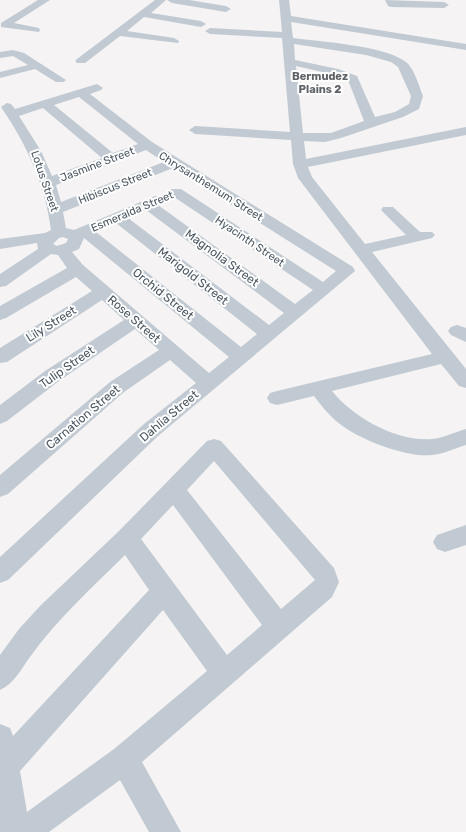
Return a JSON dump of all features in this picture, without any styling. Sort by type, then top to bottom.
[{"type":"street","points":[[35,30],[5,24],[45,0]]},
{"type":"street","points":[[81,61],[161,0]]},
{"type":"street","points":[[172,0],[226,9]]},
{"type":"street","points":[[284,0],[301,171],[308,183],[466,381]]},
{"type":"street","points":[[390,0],[391,4],[444,5]]},
{"type":"street","points":[[142,14],[205,27],[287,38],[394,59],[403,65],[417,96],[415,106],[404,113],[334,137],[299,137],[194,130]]},
{"type":"street","points":[[285,18],[466,47]]},
{"type":"street","points":[[118,33],[174,42]]},
{"type":"street","points":[[0,56],[16,54],[60,80]]},
{"type":"street","points":[[291,62],[334,71],[353,78],[371,123]]},
{"type":"street","points":[[0,74],[35,66]]},
{"type":"street","points":[[45,104],[97,88]]},
{"type":"street","name":"Chrysanthemum Street","points":[[81,93],[147,145],[173,162],[210,177],[347,272]]},
{"type":"street","points":[[45,104],[112,159]]},
{"type":"street","name":"Lotus Street","points":[[45,104],[10,110],[35,150],[48,183],[63,239]]},
{"type":"street","points":[[300,164],[466,131]]},
{"type":"street","name":"Jasmine Street","points":[[48,183],[147,145]]},
{"type":"street","name":"Hibiscus Street","points":[[56,209],[173,162]]},
{"type":"street","name":"Esmeralda Street","points":[[1,281],[63,239],[210,177]]},
{"type":"street","name":"Hyacinth Street","points":[[176,192],[324,290]]},
{"type":"street","name":"Magnolia Street","points":[[147,204],[296,313]]},
{"type":"street","points":[[361,250],[422,236],[388,210]]},
{"type":"street","name":"Marigold Street","points":[[117,217],[269,334]]},
{"type":"street","points":[[0,244],[63,239]]},
{"type":"street","name":"Rose Street","points":[[63,239],[77,269],[208,384]]},
{"type":"street","name":"Orchid Street","points":[[63,239],[241,357]]},
{"type":"street","points":[[0,314],[77,269]]},
{"type":"street","name":"Dahlia Street","points":[[0,572],[122,456],[347,272]]},
{"type":"street","name":"Lily Street","points":[[0,357],[103,292]]},
{"type":"street","name":"Tulip Street","points":[[0,416],[52,376],[136,320]]},
{"type":"street","name":"Carnation Street","points":[[0,488],[118,388],[171,351]]},
{"type":"street","points":[[276,398],[320,389],[445,357]]},
{"type":"street","points":[[320,389],[333,407],[351,422],[393,439],[423,447],[432,447],[466,437]]},
{"type":"street","points":[[0,677],[28,638],[49,614],[127,538],[219,441],[326,576],[327,582],[323,590],[124,759],[24,832]]},
{"type":"street","points":[[174,490],[279,627]]},
{"type":"street","points":[[127,538],[224,673]]},
{"type":"street","points":[[2,768],[164,591]]},
{"type":"street","points":[[0,738],[2,768],[15,832]]},
{"type":"street","points":[[124,759],[166,832]]},
{"type":"district","name":"Bermudez Plains 2","points":[[320,82]]}]
